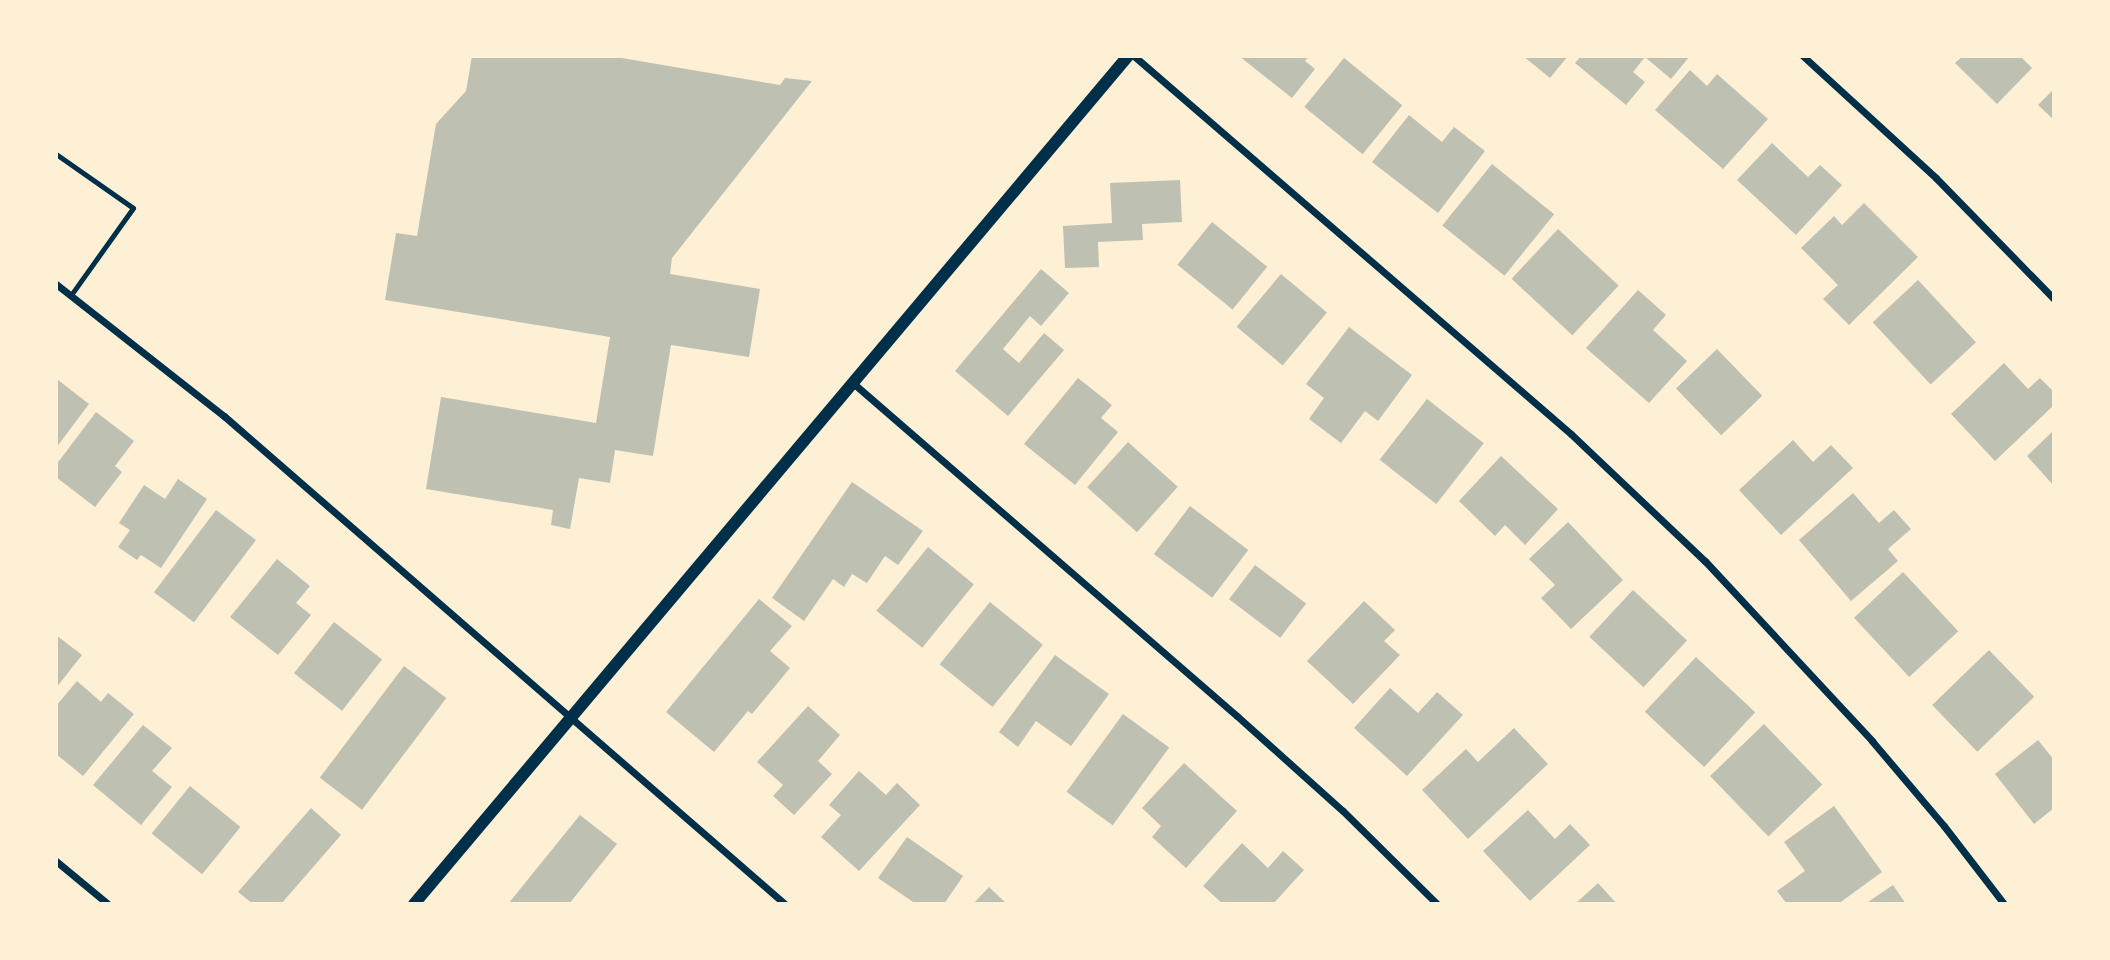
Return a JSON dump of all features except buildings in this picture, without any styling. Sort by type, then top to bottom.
[{"type":"street","points":[[414,904],[1128,56]]},
{"type":"street","points":[[1134,56],[1571,434],[1705,562],[1790,650],[1872,741],[1944,826],[2004,904]]},
{"type":"street","points":[[1803,56],[1936,178],[2054,299]]},
{"type":"street","points":[[56,284],[225,416],[785,904]]},
{"type":"street","points":[[853,383],[1237,716],[1343,811],[1437,904]]},
{"type":"street","points":[[56,861],[108,904]]},
{"type":"lane","points":[[56,154],[133,208],[71,295]]}]
